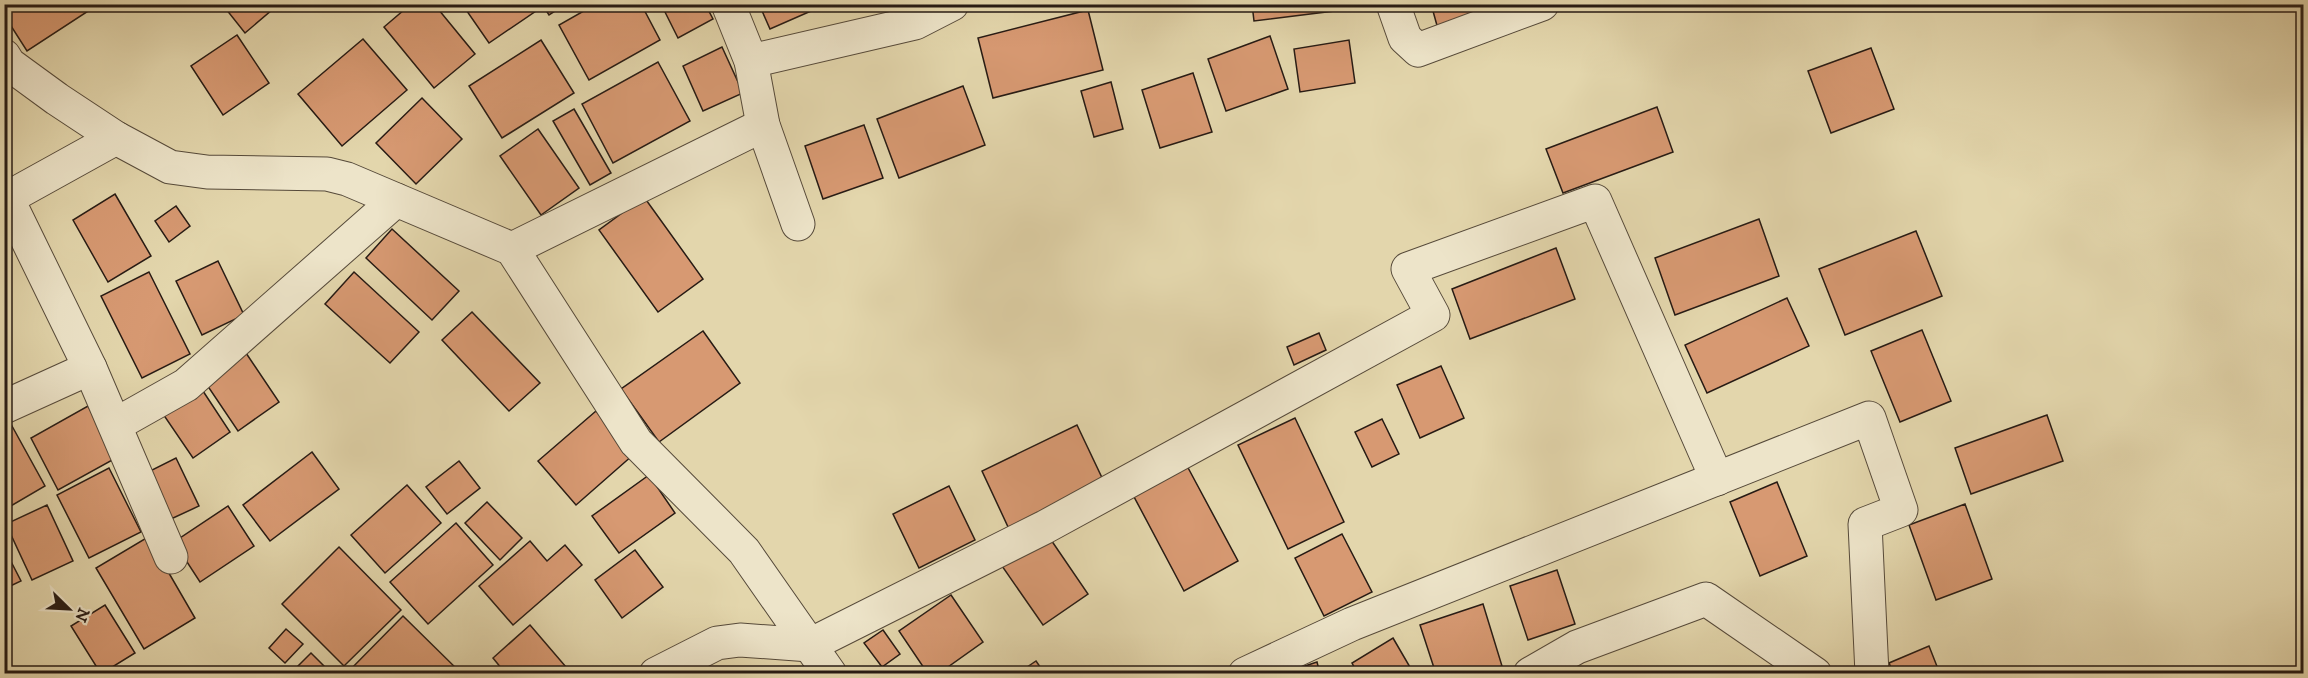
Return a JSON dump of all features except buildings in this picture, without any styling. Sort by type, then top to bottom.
[{"type":"street","points":[[728,4],[751,61],[763,125],[798,224]]},
{"type":"street","points":[[751,61],[915,23],[952,4]]},
{"type":"street","points":[[1393,4],[1405,38],[1418,50],[1542,4]]},
{"type":"street","points":[[4,56],[9,64],[57,99],[116,138],[170,166],[207,172],[327,174],[347,179],[512,249],[636,442],[744,551],[831,674]]},
{"type":"street","points":[[512,249],[763,125]]},
{"type":"street","points":[[116,138],[6,199],[90,368],[171,557]]},
{"type":"street","points":[[115,425],[186,386],[396,200]]},
{"type":"street","points":[[656,674],[717,643],[740,640],[810,645],[1045,527],[1432,315],[1408,269],[1594,201],[1717,479]]},
{"type":"street","points":[[4,408],[90,368]]},
{"type":"street","points":[[1245,674],[1352,624],[1869,418],[1901,510],[1864,524],[1872,674]]},
{"type":"street","points":[[1530,674],[1577,647],[1706,599],[1815,674]]}]
